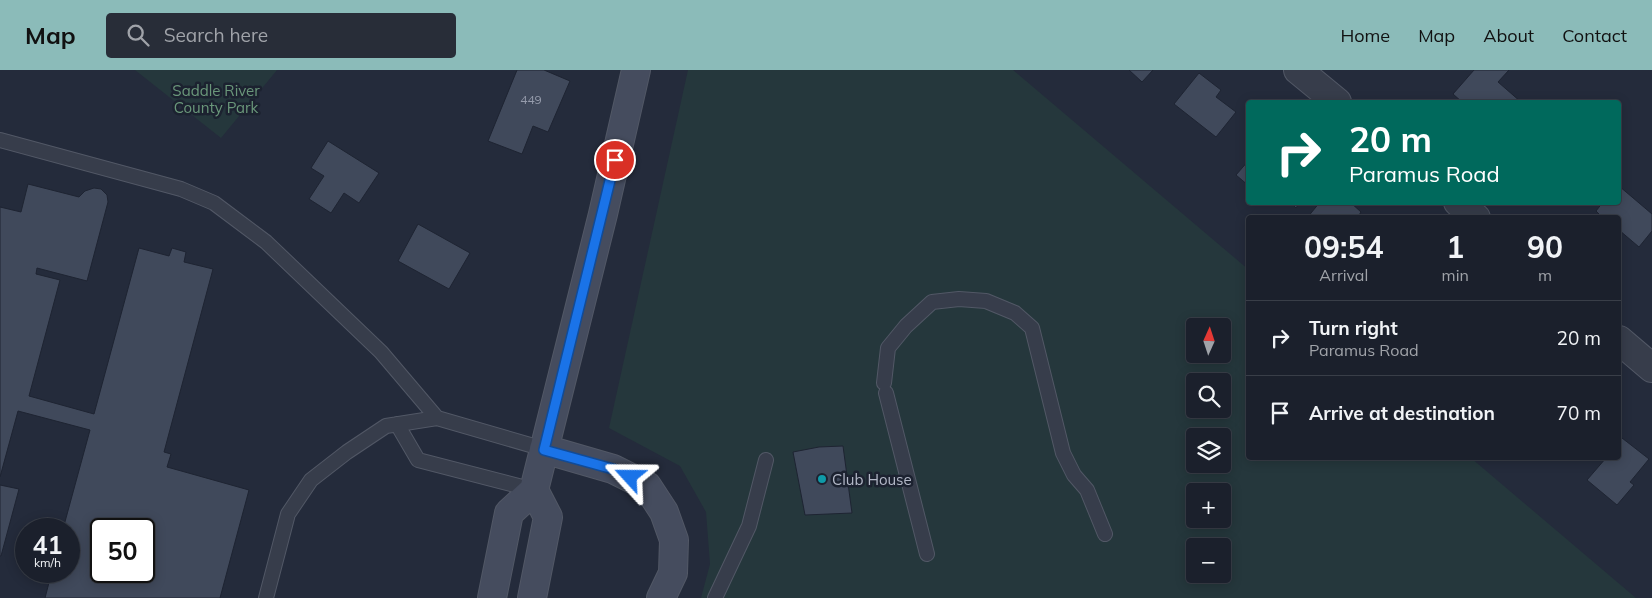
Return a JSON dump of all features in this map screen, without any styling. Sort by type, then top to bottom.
[{"type":"main road","points":[[492,598],[509,513],[534,490],[636,70]]},
{"type":"main road","points":[[544,450],[613,469],[646,486],[664,512],[674,540],[673,573],[661,598]]},
{"type":"main road","points":[[532,598],[548,517],[534,490]]},
{"type":"street","points":[[1298,70],[1335,100]]},
{"type":"street","points":[[1461,205],[1473,215]]},
{"type":"street","points":[[1621,342],[1652,368]]},
{"type":"lane","points":[[0,140],[181,189],[214,203],[266,242],[381,352],[437,418]]},
{"type":"lane","points":[[927,554],[885,388],[888,348],[906,326],[932,302],[958,299],[986,301],[1015,313],[1032,328],[1063,453],[1074,475],[1087,490],[1105,534]]},
{"type":"lane","points":[[266,598],[288,514],[311,480],[346,452],[386,426],[437,418],[544,450]]},
{"type":"lane","points":[[397,424],[418,460],[534,490]]},
{"type":"lane","points":[[715,598],[749,526],[766,460]]},
{"type":"green space","name":"Saddle River County Park","points":[[135,70],[277,70],[221,138]]},
{"type":"green space","points":[[688,70],[1013,70],[1246,267],[1246,460],[1473,460],[1636,598],[701,598],[710,564],[706,512],[680,466],[609,428]]},
{"type":"building","points":[[517,70],[544,70],[570,81],[548,132],[533,126],[522,154],[488,141]]},
{"type":"building","points":[[1129,70],[1153,70],[1142,82]]},
{"type":"building","points":[[1474,70],[1509,70],[1498,82],[1519,100],[1460,100],[1453,94]]},
{"type":"building","points":[[1199,73],[1221,90],[1216,97],[1236,112],[1216,137],[1174,104]]},
{"type":"building","points":[[328,141],[379,173],[359,203],[344,193],[331,213],[309,199],[324,176],[311,168]]},
{"type":"building","points":[[1246,163],[1246,183],[1236,175]]},
{"type":"building","points":[[28,184],[79,197],[85,191],[94,188],[101,189],[107,195],[108,202],[87,281],[37,268],[36,274],[60,280],[29,396],[94,414],[139,248],[169,256],[172,248],[186,252],[184,262],[213,269],[164,452],[171,454],[167,467],[249,490],[220,598],[45,598],[49,583],[80,583],[80,518],[66,518],[90,430],[18,411],[0,477],[0,207],[21,212]]},
{"type":"building","points":[[1621,188],[1652,214],[1652,231],[1639,247],[1621,232],[1621,215],[1600,215],[1596,211],[1601,205],[1621,205]]},
{"type":"building","points":[[1318,205],[1353,205],[1361,212],[1359,215],[1309,215]]},
{"type":"building","points":[[418,224],[470,253],[449,289],[398,261]]},
{"type":"building","points":[[1622,438],[1649,459],[1630,482],[1634,485],[1617,505],[1587,480],[1604,460],[1621,460]]},
{"type":"building","name":"Club House","points":[[843,446],[852,513],[805,515],[793,452],[819,447]]},
{"type":"building","points":[[0,485],[19,489],[1,556],[0,556]]},
{"type":"place","name":"Club House","points":[[822,479]]},
{"type":"route","points":[[615,160],[544,450],[613,469],[630,477]]}]
